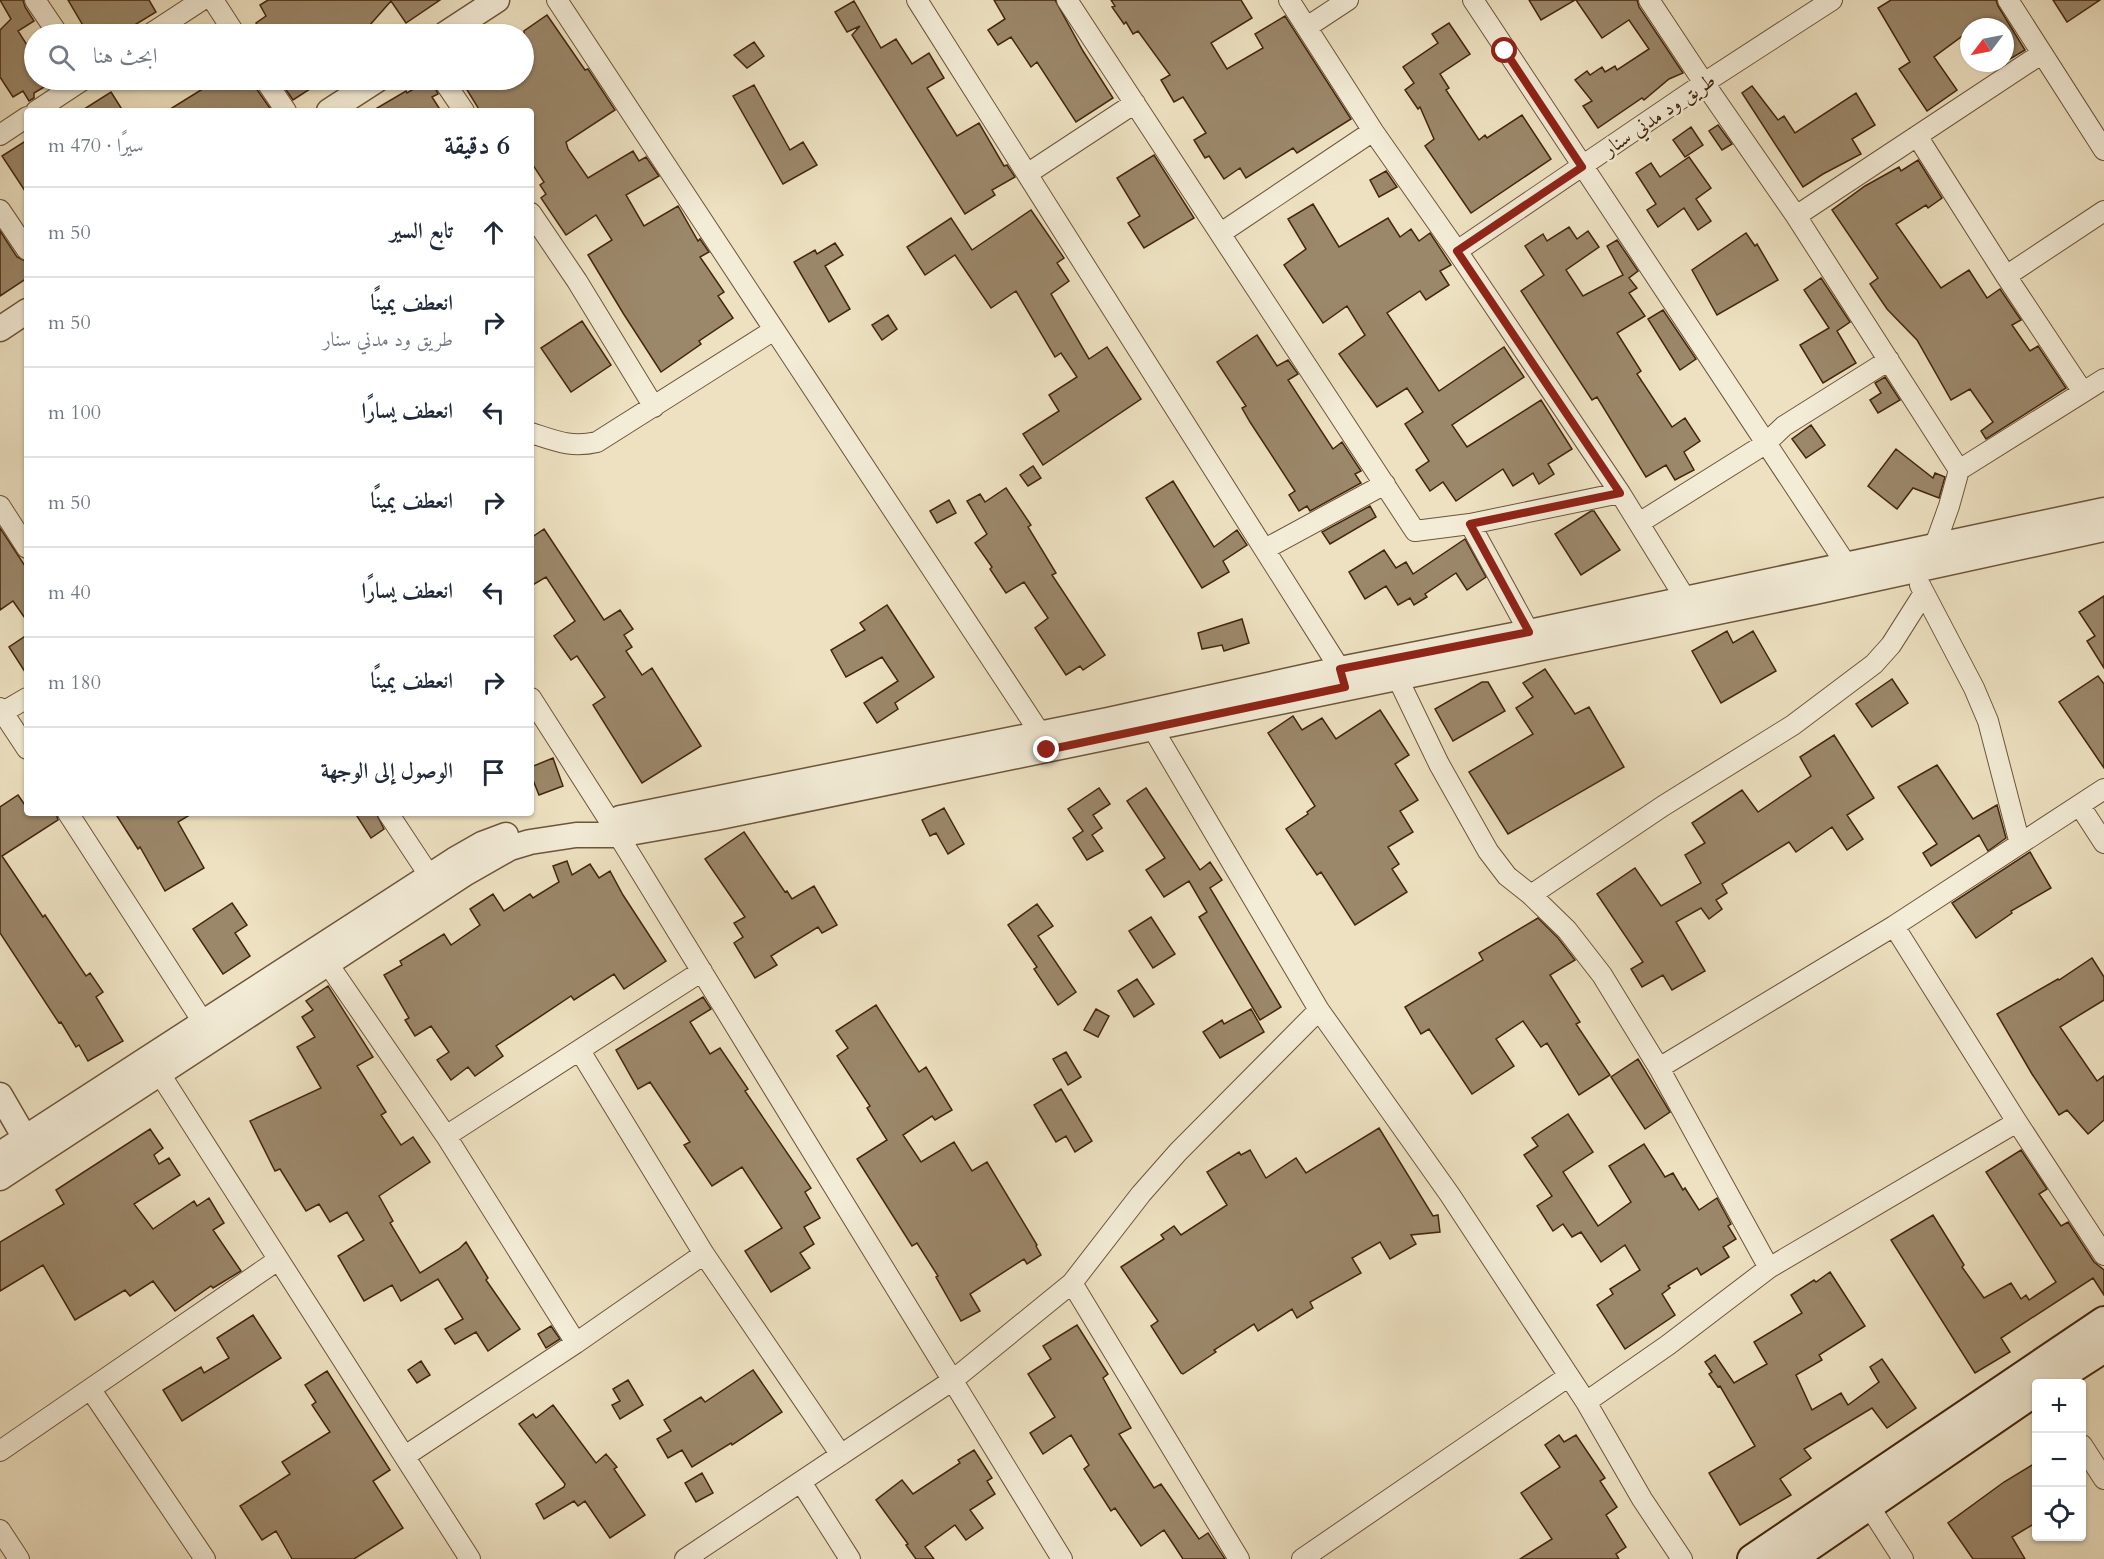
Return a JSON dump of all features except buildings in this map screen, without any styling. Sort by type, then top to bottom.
[{"type":"main road","points":[[1752,1559],[2104,1322]]},
{"type":"main road","points":[[2054,1379],[2104,1348]]},
{"type":"main road","points":[[1791,1559],[2032,1394]]},
{"type":"street","points":[[35,0],[51,24]]},
{"type":"street","points":[[165,24],[202,0]]},
{"type":"street","points":[[213,0],[229,24]]},
{"type":"street","points":[[460,24],[497,0]]},
{"type":"street","points":[[557,0],[1043,742]]},
{"type":"street","points":[[917,0],[1265,549],[1343,678]]},
{"type":"street","points":[[1067,0],[1415,531],[1470,524],[1620,493]]},
{"type":"street","points":[[1289,0],[1373,131],[1620,493],[1685,598]]},
{"type":"street","points":[[1307,27],[1348,0]]},
{"type":"street","points":[[1473,0],[1846,564]]},
{"type":"street","points":[[1649,0],[1796,216],[1959,470]]},
{"type":"street","points":[[2008,0],[2104,150]]},
{"type":"street","name":"طريق ود مدني سنار","points":[[1457,251],[1829,1]]},
{"type":"street","points":[[1796,216],[2041,54]]},
{"type":"street","points":[[41,108],[68,90]]},
{"type":"street","points":[[272,90],[284,108]]},
{"type":"street","points":[[334,108],[362,90]]},
{"type":"street","points":[[450,90],[462,108]]},
{"type":"street","points":[[1027,174],[1135,103]]},
{"type":"street","points":[[0,135],[24,119]]},
{"type":"street","points":[[1221,233],[1373,131]]},
{"type":"street","points":[[1917,136],[2083,392]]},
{"type":"street","points":[[0,210],[24,246]]},
{"type":"street","points":[[2006,276],[2104,211]]},
{"type":"street","points":[[534,217],[577,281],[654,407]]},
{"type":"street","points":[[0,329],[24,313]]},
{"type":"street","points":[[534,434],[567,445],[581,446],[597,442],[774,330]]},
{"type":"street","points":[[1639,523],[1765,444],[1785,426],[1888,360]]},
{"type":"street","points":[[1935,545],[1959,470],[2104,379]]},
{"type":"street","points":[[1265,549],[1385,484]]},
{"type":"street","points":[[0,506],[24,543]]},
{"type":"street","points":[[1043,742],[1153,729],[1343,678],[1529,632],[2104,510]]},
{"type":"street","points":[[1470,524],[1529,632]]},
{"type":"street","points":[[0,1178],[466,873],[510,848],[613,827],[715,818],[1043,742],[1261,688],[1343,678],[1397,677],[2104,530]]},
{"type":"street","points":[[1914,571],[1974,688],[1988,721],[2020,844]]},
{"type":"street","points":[[1531,895],[1663,806],[1793,725],[1874,664],[1891,645],[1924,593]]},
{"type":"street","points":[[1397,677],[1439,764],[1488,851],[1508,876],[1566,930],[1602,975],[1659,1068],[1768,1268]]},
{"type":"street","points":[[24,699],[2,710],[24,744]]},
{"type":"street","points":[[534,703],[702,971],[1062,1559]]},
{"type":"street","points":[[1153,729],[1319,1010],[1450,1196],[1586,1402],[1642,1499],[1682,1559]]},
{"type":"street","points":[[1659,1068],[1894,926],[2104,789]]},
{"type":"street","points":[[2080,806],[2104,843]]},
{"type":"street","points":[[70,816],[203,1022]]},
{"type":"street","points":[[390,816],[429,875]]},
{"type":"street","points":[[0,1154],[429,875],[482,844],[508,834],[549,824],[613,827]]},
{"type":"street","points":[[1894,926],[2104,1255]]},
{"type":"street","points":[[328,964],[446,1136],[576,1343]]},
{"type":"street","points":[[446,1136],[702,971]]},
{"type":"street","points":[[686,1559],[953,1380],[1072,1283],[1141,1194],[1178,1152],[1319,1010]]},
{"type":"street","points":[[580,1051],[704,1254],[842,1455]]},
{"type":"street","points":[[160,1074],[470,1559]]},
{"type":"street","points":[[0,1095],[25,1138]]},
{"type":"street","points":[[1586,1402],[1668,1345],[1768,1268],[2017,1122]]},
{"type":"street","points":[[405,1456],[576,1343],[704,1254]]},
{"type":"street","points":[[0,1451],[278,1260]]},
{"type":"street","points":[[1072,1283],[1239,1559]]},
{"type":"street","points":[[1302,1559],[1569,1376]]},
{"type":"street","points":[[91,1390],[205,1559]]},
{"type":"street","points":[[2086,1451],[2104,1479]]},
{"type":"street","points":[[801,1482],[850,1559]]},
{"type":"street","points":[[1869,1506],[1903,1559]]},
{"type":"street","points":[[0,1530],[19,1559]]},
{"type":"route","points":[[1047,750],[1345,687],[1340,669],[1529,632],[1470,524],[1620,493],[1457,251],[1582,167],[1505,51]]}]
